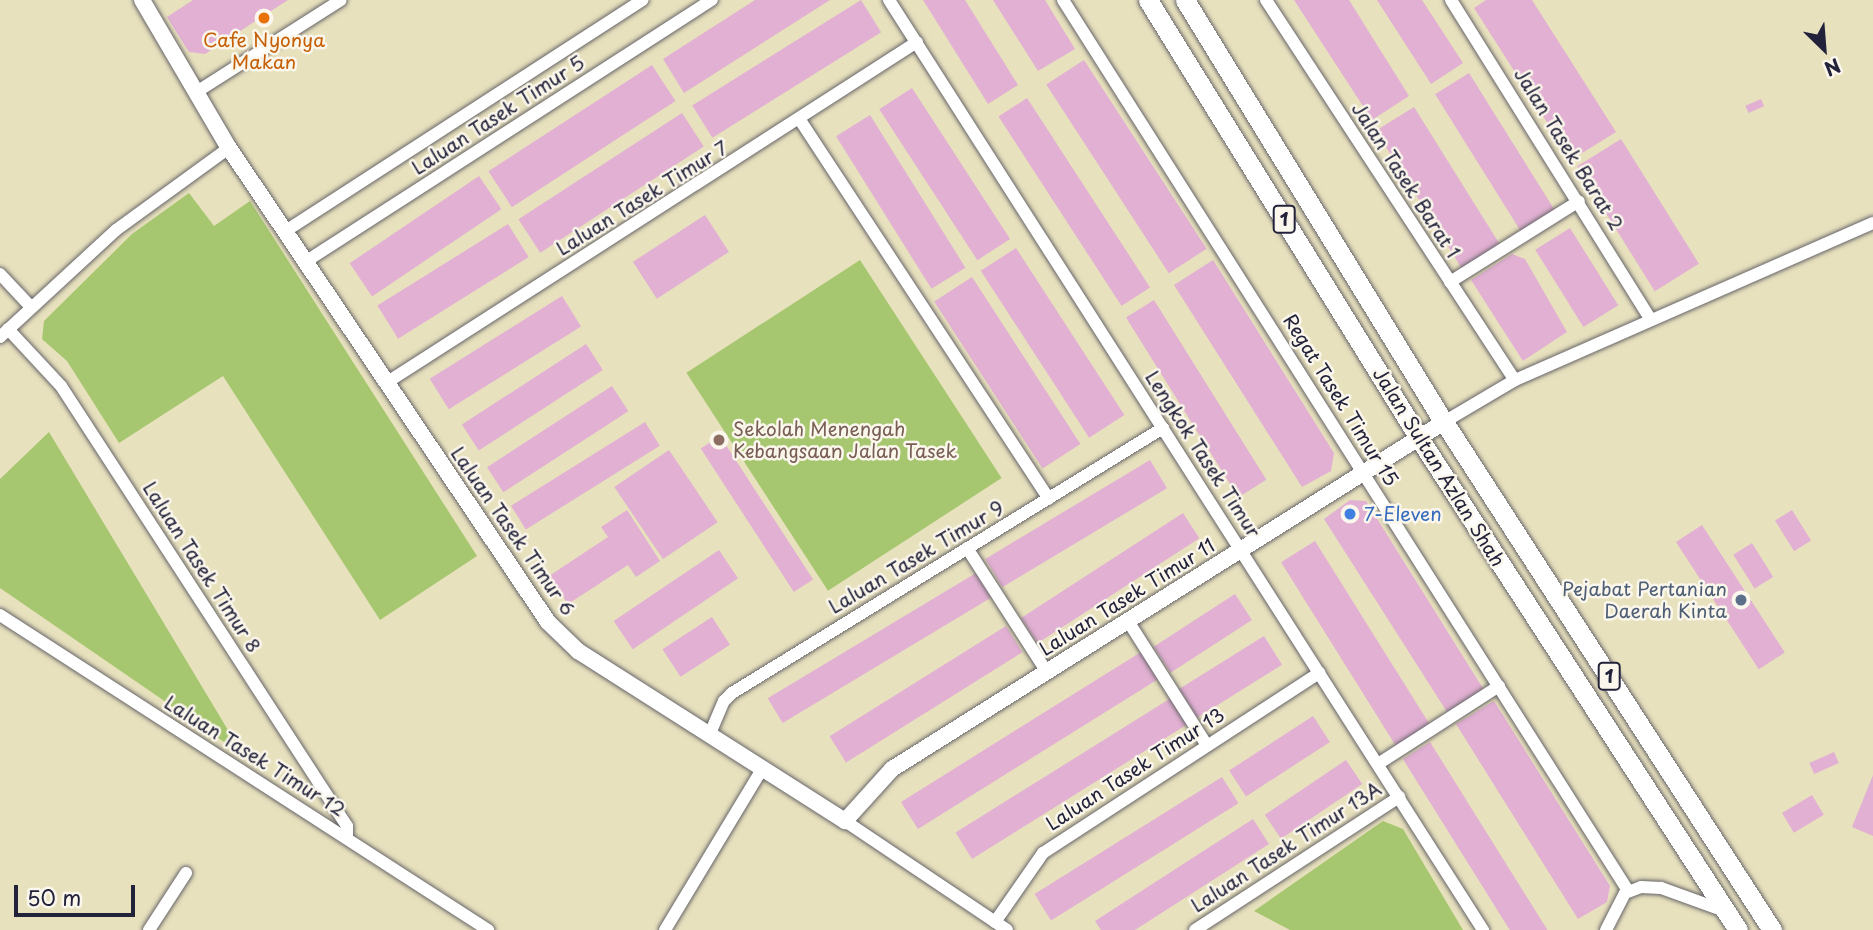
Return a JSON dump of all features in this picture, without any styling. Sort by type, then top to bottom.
[{"type":"main road","name":"Jalan Sultan Azlan Shah","points":[[1148,0],[1419,438],[1738,930]]},
{"type":"main road","name":"Jalan Sultan Azlan Shah","points":[[1185,0],[1444,422],[1772,930]]},
{"type":"street","name":"Laluan Tasek Timur 6","points":[[142,0],[229,148],[548,622],[578,651],[761,771],[845,821],[1007,930]]},
{"type":"street","points":[[198,92],[341,0]]},
{"type":"street","points":[[285,232],[643,0]]},
{"type":"street","name":"Laluan Tasek Timur 5","points":[[304,262],[712,0]]},
{"type":"street","name":"Lengkok Tasek Timur","points":[[889,0],[1483,930]]},
{"type":"street","name":"Regat Tasek Timur 15","points":[[1063,0],[1628,892]]},
{"type":"street","name":"Jalan Tasek Barat 1","points":[[1266,0],[1515,380]]},
{"type":"street","name":"Jalan Tasek Barat 2","points":[[1451,0],[1651,320]]},
{"type":"street","name":"Laluan Tasek Timur 7","points":[[386,383],[917,43]]},
{"type":"street","points":[[800,120],[1049,499]]},
{"type":"street","points":[[4,333],[30,306],[116,230],[229,148]]},
{"type":"street","points":[[1450,282],[1579,201]]},
{"type":"street","points":[[1444,422],[1515,380],[1873,223]]},
{"type":"street","points":[[0,274],[30,306]]},
{"type":"street","name":"Laluan Tasek Timur 8","points":[[4,333],[61,386],[347,826],[347,836]]},
{"type":"street","name":"Laluan Tasek Timur 11","points":[[845,821],[892,769],[1444,422]]},
{"type":"street","name":"Laluan Tasek Timur 9","points":[[709,736],[723,701],[732,693],[1163,428]]},
{"type":"street","points":[[967,548],[1047,672]]},
{"type":"street","name":"Laluan Tasek Timur 12","points":[[0,615],[347,836],[488,930]]},
{"type":"street","points":[[1128,621],[1206,744]]},
{"type":"street","name":"Laluan Tasek Timur 13","points":[[995,922],[1044,853],[1206,744],[1319,673]]},
{"type":"street","points":[[1378,764],[1499,686]]},
{"type":"street","points":[[666,930],[761,771]]},
{"type":"street","name":"Laluan Tasek Timur 13A","points":[[1195,930],[1399,797]]},
{"type":"street","points":[[149,930],[186,873]]},
{"type":"street","points":[[1606,930],[1628,892],[1641,887],[1661,888],[1726,911]]},
{"type":"green space","points":[[189,193],[214,226],[250,201],[477,556],[380,620],[223,376],[119,443],[67,361],[42,339],[44,321],[132,234]]},
{"type":"green space","points":[[860,260],[1002,478],[828,591],[686,373]]},
{"type":"green space","points":[[49,432],[243,755],[0,588],[0,479]]},
{"type":"green space","points":[[1383,821],[1403,829],[1463,930],[1290,930],[1254,911]]},
{"type":"building","points":[[193,0],[288,0],[205,54],[189,52],[167,17]]},
{"type":"building","points":[[755,0],[830,0],[684,93],[663,59]]},
{"type":"building","points":[[861,0],[881,32],[712,138],[692,105]]},
{"type":"building","points":[[923,0],[965,0],[1018,85],[988,104]]},
{"type":"building","points":[[993,0],[1045,0],[1075,49],[1038,71]]},
{"type":"building","points":[[1294,0],[1349,0],[1409,96],[1372,120]]},
{"type":"building","points":[[1377,0],[1422,0],[1463,63],[1431,84]]},
{"type":"building","points":[[1486,0],[1532,0],[1616,132],[1571,160],[1474,8]]},
{"type":"building","points":[[1084,60],[1207,249],[1169,273],[1046,85]]},
{"type":"building","points":[[652,65],[675,101],[512,207],[488,171]]},
{"type":"building","points":[[1469,73],[1555,210],[1521,232],[1435,94]]},
{"type":"building","points":[[912,88],[1010,239],[977,260],[879,109]]},
{"type":"building","points":[[1027,98],[1150,288],[1122,306],[998,117]]},
{"type":"building","points":[[1761,99],[1764,106],[1748,113],[1745,106]]},
{"type":"building","points":[[1414,107],[1500,244],[1462,268],[1376,131]]},
{"type":"building","points":[[682,113],[704,147],[540,253],[518,219]]},
{"type":"building","points":[[870,115],[965,268],[931,289],[836,136]]},
{"type":"building","points":[[1621,139],[1699,264],[1655,291],[1577,167]]},
{"type":"building","points":[[479,176],[501,209],[372,296],[350,263]]},
{"type":"building","points":[[705,215],[729,252],[657,299],[633,262]]},
{"type":"building","points":[[508,224],[529,257],[398,339],[377,306]]},
{"type":"building","points":[[1570,228],[1618,305],[1583,327],[1535,250]]},
{"type":"building","points":[[1016,248],[1124,415],[1089,438],[981,271]]},
{"type":"building","points":[[1512,254],[1525,259],[1567,332],[1523,361],[1471,280]]},
{"type":"building","points":[[1213,260],[1334,453],[1331,471],[1302,487],[1174,285]]},
{"type":"building","points":[[972,277],[1080,444],[1043,468],[934,302]]},
{"type":"building","points":[[562,296],[581,327],[449,409],[430,379]]},
{"type":"building","points":[[1154,300],[1266,480],[1238,497],[1126,317]]},
{"type":"building","points":[[586,344],[603,370],[479,451],[462,425]]},
{"type":"building","points":[[612,386],[628,411],[503,492],[487,467]]},
{"type":"building","points":[[645,422],[660,446],[526,529],[511,506]]},
{"type":"building","points":[[720,436],[813,579],[794,592],[701,449]]},
{"type":"building","points":[[669,450],[718,522],[663,559],[614,487]]},
{"type":"building","points":[[1150,460],[1167,488],[1002,587],[985,559]]},
{"type":"building","points":[[1350,500],[1366,501],[1484,690],[1447,712],[1324,519]]},
{"type":"building","points":[[627,510],[660,561],[636,577],[628,565],[568,604],[549,576],[608,537],[601,527]]},
{"type":"building","points":[[1792,510],[1811,541],[1794,551],[1775,521]]},
{"type":"building","points":[[1183,513],[1199,538],[1037,643],[1021,618]]},
{"type":"building","points":[[1702,525],[1785,652],[1759,669],[1676,542]]},
{"type":"building","points":[[1315,541],[1431,726],[1397,747],[1281,562]]},
{"type":"building","points":[[1752,543],[1773,577],[1755,589],[1733,555]]},
{"type":"building","points":[[719,550],[738,578],[633,649],[614,621]]},
{"type":"building","points":[[976,573],[991,598],[783,723],[768,698]]},
{"type":"building","points":[[1235,594],[1252,620],[1171,673],[1154,647]]},
{"type":"building","points":[[712,617],[730,645],[680,677],[663,649]]},
{"type":"building","points":[[1006,626],[1022,652],[846,763],[830,736]]},
{"type":"building","points":[[1264,636],[1282,665],[1197,718],[1179,689]]},
{"type":"building","points":[[1141,652],[1158,679],[918,829],[901,802]]},
{"type":"building","points":[[1171,698],[1187,724],[972,859],[956,833]]},
{"type":"building","points":[[1494,701],[1610,886],[1607,902],[1578,919],[1456,724]]},
{"type":"building","points":[[1313,716],[1330,742],[1246,796],[1229,770]]},
{"type":"building","points":[[1430,742],[1547,929],[1510,930],[1403,759]]},
{"type":"building","points":[[1834,752],[1839,763],[1814,774],[1809,763]]},
{"type":"building","points":[[1346,760],[1362,784],[1281,839],[1265,815]]},
{"type":"building","points":[[1873,775],[1873,836],[1852,827]]},
{"type":"building","points":[[1222,777],[1238,803],[1051,920],[1035,894]]},
{"type":"building","points":[[1812,795],[1824,815],[1794,833],[1782,813]]},
{"type":"building","points":[[1253,819],[1269,844],[1135,930],[1101,930],[1095,921]]},
{"type":"place","name":"Cafe Nyonya Makan","points":[[264,18]]},
{"type":"place","name":"Sekolah Menengah Kebangsaan Jalan Tasek","points":[[719,440]]},
{"type":"place","name":"7-Eleven","points":[[1350,514]]},
{"type":"place","name":"Pejabat Pertanian Daerah Kinta","points":[[1741,600]]}]
